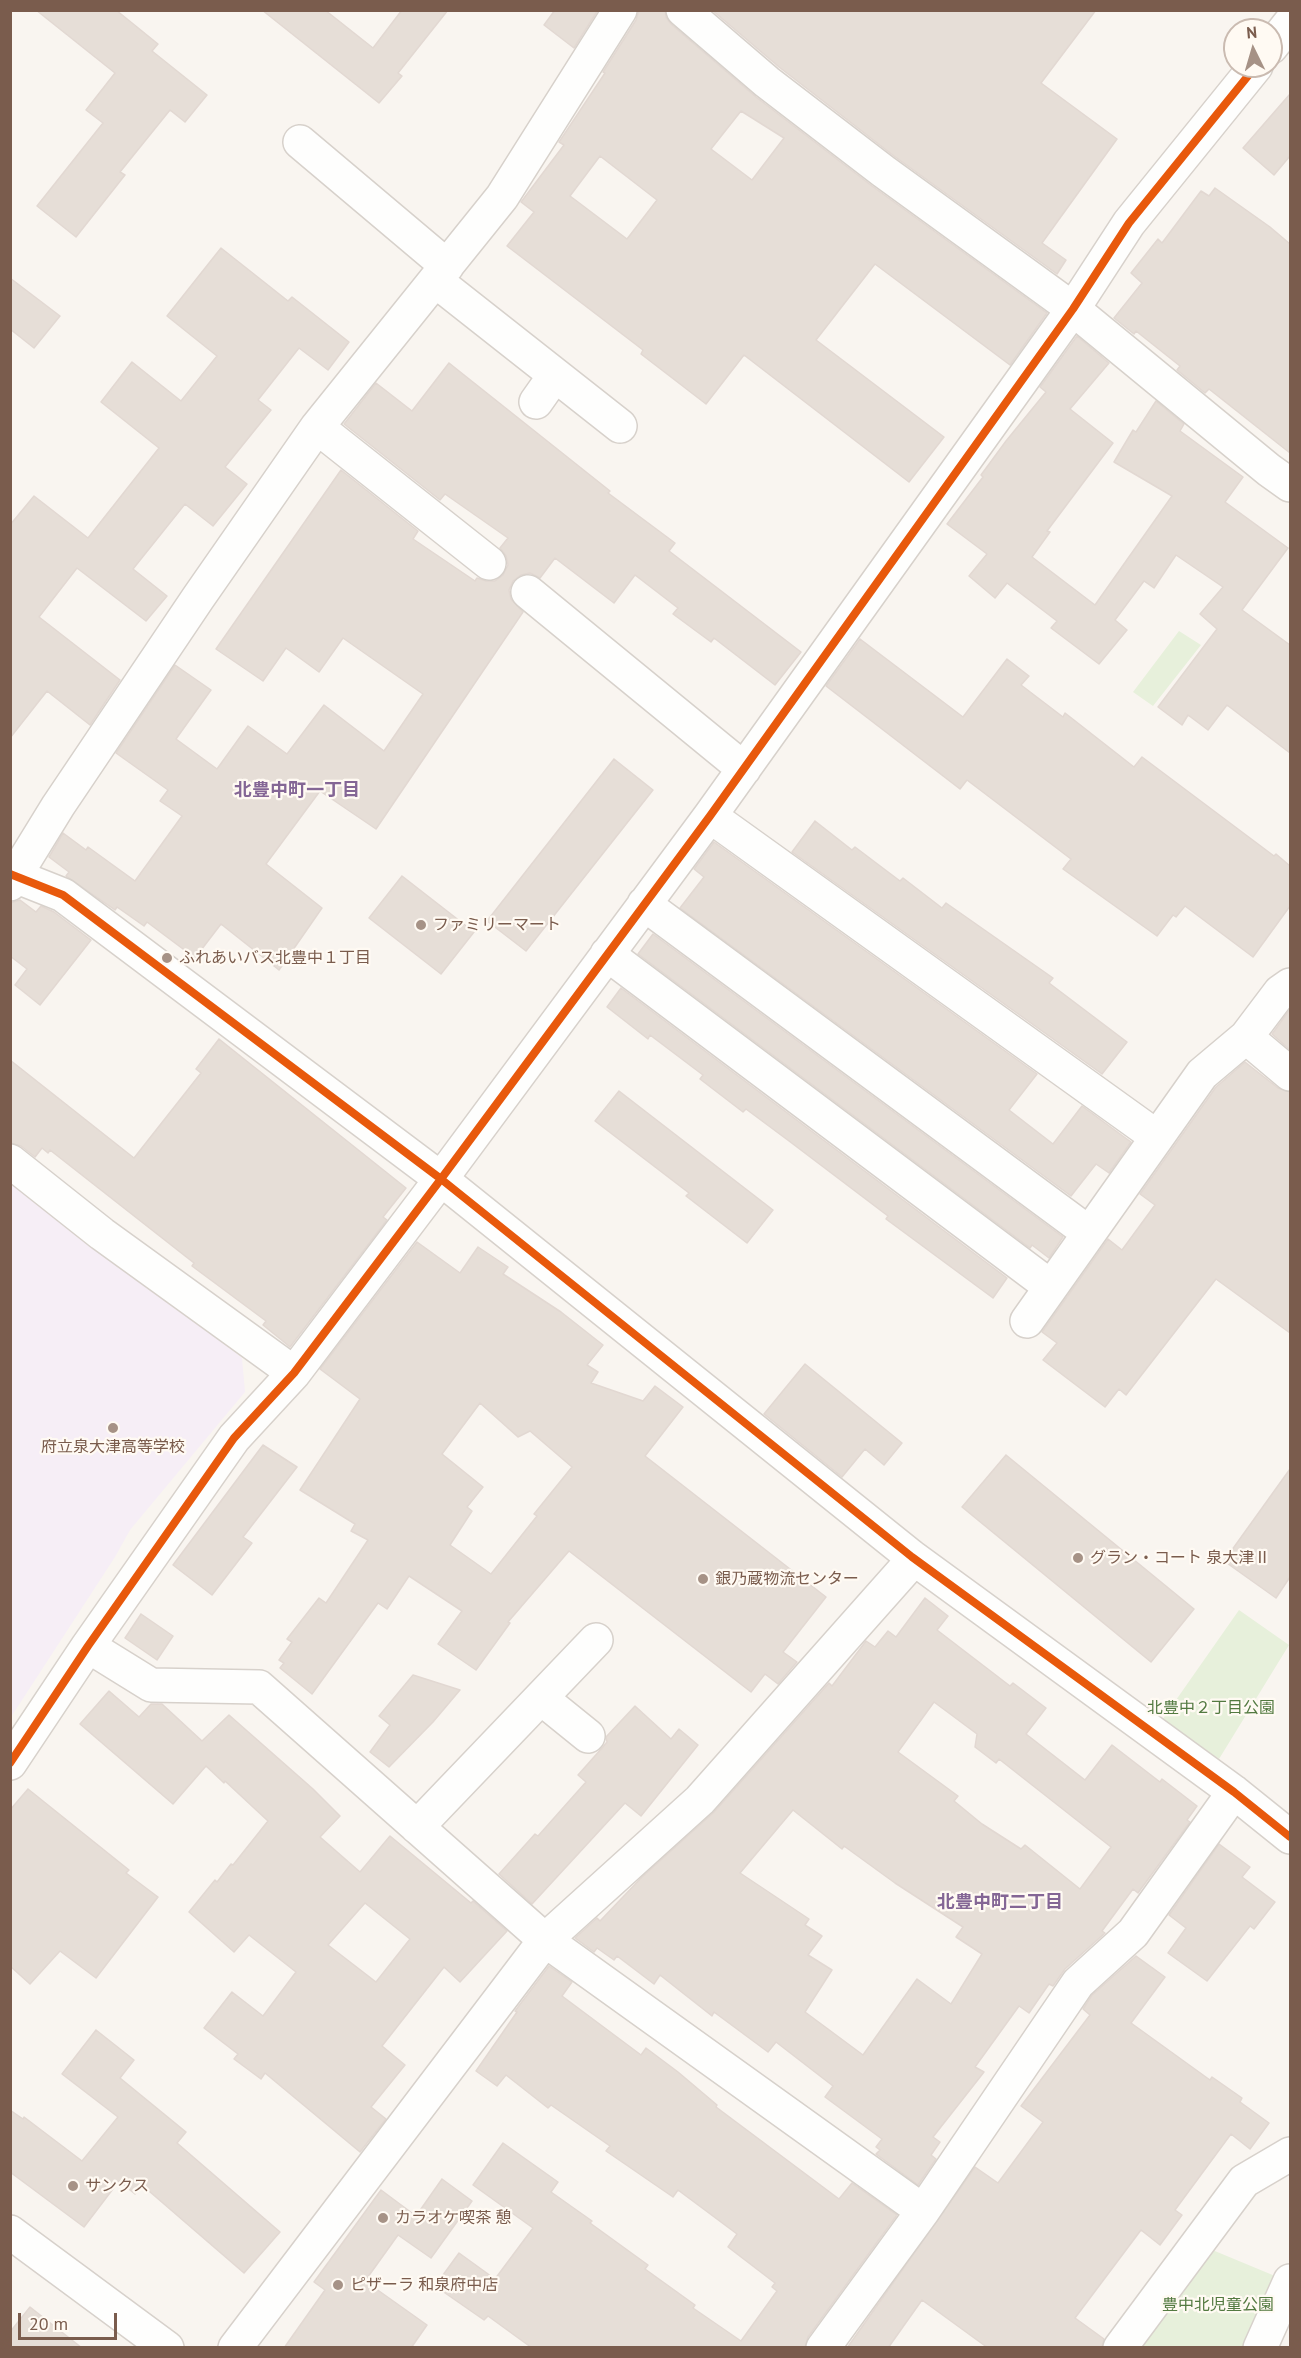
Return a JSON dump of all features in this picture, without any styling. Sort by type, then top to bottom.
[{"type":"street","points":[[620,10],[502,197],[317,427],[198,598],[12,878],[63,896],[441,1179],[912,1557],[1234,1792],[1290,1837]]},
{"type":"street","points":[[683,10],[767,82],[883,171],[1073,309],[1290,485]]},
{"type":"street","points":[[10,1762],[88,1646],[234,1438],[294,1373],[441,1179],[744,769],[1073,309],[1130,223],[1246,78]]},
{"type":"street","points":[[300,142],[441,274],[555,375],[620,426]]},
{"type":"street","points":[[536,402],[555,375]]},
{"type":"street","points":[[317,427],[489,563]]},
{"type":"street","points":[[528,592],[744,769]]},
{"type":"street","points":[[710,816],[1157,1137]]},
{"type":"street","points":[[644,904],[1089,1233]]},
{"type":"street","points":[[607,954],[1051,1287]]},
{"type":"street","points":[[1027,1321],[1202,1074],[1246,1038],[1280,992],[1290,985]]},
{"type":"street","points":[[1246,1038],[1290,1074]]},
{"type":"street","points":[[10,1161],[102,1234],[294,1373]]},
{"type":"street","points":[[235,2348],[545,1940],[699,1800],[906,1569],[912,1557]]},
{"type":"street","points":[[417,1827],[596,1640]]},
{"type":"street","points":[[88,1646],[151,1685],[259,1687],[545,1940],[923,2211]]},
{"type":"street","points":[[541,1698],[588,1736]]},
{"type":"street","points":[[823,2348],[923,2211],[1078,1983],[1133,1933],[1234,1792]]},
{"type":"street","points":[[1120,2348],[1244,2181],[1290,2154]]},
{"type":"street","points":[[10,2232],[167,2348]]},
{"type":"street","points":[[1260,2348],[1290,2281]]},
{"type":"shaded area","name":"府立泉大津高等学校","points":[[11,1175],[242,1358],[245,1392],[130,1530],[115,1557],[11,1717]]},
{"type":"green space","points":[[1179,631],[1201,645],[1153,706],[1133,692]]},
{"type":"green space","name":"北豊中２丁目公園","points":[[1239,1610],[1289,1645],[1219,1759],[1162,1720]]},
{"type":"green space","name":"豊中北児童公園","points":[[1210,2249],[1275,2276],[1243,2347],[1135,2348]]},
{"type":"building","points":[[36,10],[116,10],[158,44],[152,51],[207,95],[185,122],[170,110],[120,172],[125,175],[76,237],[37,206],[103,123],[86,110],[115,73]]},
{"type":"building","points":[[262,10],[325,10],[373,48],[402,10],[448,10],[398,73],[402,76],[379,103]]},
{"type":"building","points":[[555,10],[598,10],[574,48],[544,25]]},
{"type":"building","points":[[639,10],[665,10],[666,17],[671,24],[756,97],[872,186],[1047,313],[1010,365],[875,264],[816,340],[944,437],[909,482],[744,355],[706,404],[641,354],[643,350],[507,246],[534,212],[521,202],[564,145],[559,142],[605,73],[603,72],[636,20]],"holes":[[[741,111],[784,138],[752,180],[711,149]],[[600,156],[657,200],[627,239],[570,196]]]},
{"type":"building","points":[[712,10],[1096,10],[1041,83],[1117,139],[1042,243],[1066,260],[1057,274],[894,156],[779,67]]},
{"type":"building","points":[[1290,94],[1290,156],[1274,175],[1243,148]]},
{"type":"building","points":[[1215,188],[1290,244],[1290,453],[1209,389],[1205,393],[1177,370],[1180,366],[1136,331],[1134,334],[1114,318],[1142,283],[1131,273],[1158,239],[1162,243],[1201,191],[1209,196]]},
{"type":"building","points":[[221,248],[288,301],[292,297],[349,342],[328,370],[299,348],[258,400],[271,410],[225,467],[247,484],[213,526],[185,504],[133,569],[167,596],[146,621],[77,568],[39,617],[120,680],[90,725],[47,691],[10,738],[10,525],[34,496],[88,538],[159,448],[101,402],[132,362],[181,401],[217,356],[167,316]]},
{"type":"building","points":[[10,278],[60,316],[34,348],[10,329]]},
{"type":"building","points":[[1077,336],[1109,363],[1070,409],[1113,443],[1047,531],[1050,532],[1032,557],[1095,605],[1172,496],[1114,462],[1133,430],[1136,432],[1156,401],[1184,424],[1180,431],[1243,477],[1225,502],[1288,548],[1242,610],[1290,645],[1290,753],[1227,705],[1208,730],[1188,715],[1182,725],[1158,707],[1217,629],[1200,614],[1223,587],[1176,555],[1154,588],[1144,581],[1115,620],[1127,630],[1099,664],[1051,628],[1057,621],[1007,583],[995,598],[969,576],[987,554],[947,524],[983,477],[981,475],[1006,441],[1046,392],[1040,387]]},
{"type":"building","points":[[449,363],[610,491],[608,493],[675,543],[669,551],[801,652],[775,685],[714,638],[711,642],[673,614],[678,608],[635,575],[614,603],[555,558],[540,578],[530,573],[521,575],[513,581],[509,590],[511,599],[523,612],[376,829],[320,791],[266,864],[322,908],[279,970],[221,924],[195,958],[147,922],[144,926],[117,907],[115,910],[66,876],[69,872],[49,857],[63,833],[86,850],[88,847],[135,881],[182,816],[160,801],[168,790],[116,753],[175,665],[211,690],[176,739],[217,769],[248,726],[287,754],[324,705],[384,751],[423,694],[343,638],[319,672],[286,648],[263,681],[216,649],[341,470],[418,531],[413,539],[475,581],[477,578],[495,581],[503,575],[508,565],[506,556],[500,548],[508,538],[445,494],[440,500],[344,424],[376,383],[412,411]]},
{"type":"building","points":[[860,639],[963,717],[1007,659],[1029,676],[1021,685],[1063,717],[1065,713],[1134,767],[1142,757],[1290,866],[1290,906],[1253,957],[1185,906],[1176,917],[1173,915],[1157,936],[1063,869],[1071,859],[967,780],[960,789],[826,686]]},
{"type":"building","points":[[614,759],[653,790],[526,951],[487,921]]},
{"type":"building","points":[[815,821],[852,850],[855,847],[900,881],[903,878],[942,908],[946,903],[1053,978],[1049,983],[1127,1042],[1102,1074],[792,852]]},
{"type":"building","points":[[714,842],[1037,1074],[1009,1110],[1053,1144],[1082,1106],[1131,1142],[1109,1173],[1096,1164],[1071,1196],[680,908],[704,877],[694,869]]},
{"type":"building","name":"ファミリーマート","points":[[402,876],[474,932],[441,974],[369,918]]},
{"type":"building","points":[[20,900],[36,912],[41,906],[54,912],[91,940],[40,1005],[15,985],[27,969],[10,956],[10,903]]},
{"type":"building","points":[[653,934],[1063,1237],[1049,1258],[1032,1245],[1030,1248],[638,954]]},
{"type":"building","points":[[621,988],[1007,1278],[993,1298],[886,1219],[888,1216],[746,1109],[743,1112],[700,1079],[703,1075],[650,1035],[648,1039],[607,1007]]},
{"type":"building","points":[[1290,1009],[1290,1050],[1272,1034]]},
{"type":"building","points":[[219,1039],[406,1188],[383,1217],[387,1220],[290,1347],[263,1325],[266,1321],[192,1266],[194,1263],[50,1150],[48,1153],[42,1148],[35,1157],[21,1146],[10,1143],[10,1060],[134,1158],[201,1073],[196,1069]]},
{"type":"building","points":[[1245,1062],[1278,1088],[1290,1092],[1290,1333],[1216,1279],[1126,1395],[1119,1389],[1105,1407],[1043,1360],[1057,1343],[1042,1332],[1108,1239],[1122,1250],[1155,1205],[1140,1194],[1216,1087]]},
{"type":"building","points":[[619,1091],[773,1210],[747,1243],[686,1196],[689,1193],[595,1121]]},
{"type":"building","points":[[417,1242],[460,1273],[478,1247],[508,1267],[503,1274],[561,1312],[603,1345],[587,1365],[598,1372],[591,1383],[643,1401],[655,1386],[683,1407],[645,1456],[826,1597],[783,1652],[797,1662],[778,1684],[765,1674],[751,1692],[569,1551],[508,1622],[510,1623],[476,1670],[438,1644],[462,1611],[409,1576],[387,1609],[378,1603],[312,1694],[280,1668],[284,1663],[279,1660],[292,1642],[287,1639],[319,1598],[326,1603],[368,1540],[351,1531],[355,1524],[300,1490],[360,1399],[320,1369]],"holes":[[[480,1403],[518,1437],[530,1431],[572,1467],[534,1514],[537,1516],[491,1574],[450,1545],[472,1511],[467,1507],[483,1487],[442,1454]]]},
{"type":"building","points":[[805,1364],[902,1443],[884,1465],[865,1449],[842,1477],[764,1414]]},
{"type":"building","points":[[263,1445],[297,1467],[243,1537],[252,1543],[212,1595],[173,1565]]},
{"type":"building","name":"グラン・コート 泉大津Ⅱ","points":[[1006,1455],[1194,1609],[1151,1662],[962,1507]]},
{"type":"building","points":[[1290,1469],[1290,1577],[1276,1598],[1224,1561]]},
{"type":"building","points":[[925,1598],[948,1616],[937,1630],[1010,1686],[1013,1683],[1046,1708],[1026,1734],[1085,1780],[1112,1745],[1160,1782],[1162,1779],[1197,1806],[1187,1820],[1190,1822],[1138,1893],[1133,1889],[1102,1931],[1105,1933],[1065,1969],[1053,1986],[1049,1984],[1029,2013],[1019,2006],[975,2067],[984,2072],[933,2137],[940,2142],[931,2155],[936,2159],[918,2185],[876,2154],[880,2150],[876,2147],[882,2139],[825,2097],[833,2086],[776,2042],[768,2052],[714,2012],[712,2016],[660,1975],[654,1984],[617,1956],[614,1960],[597,1948],[594,1952],[575,1938],[597,1918],[600,1921],[642,1877],[714,1812],[829,1683],[832,1686],[866,1641],[875,1647],[888,1631],[896,1637]],"holes":[[[934,1702],[977,1734],[975,1747],[996,1763],[999,1759],[1111,1847],[1080,1889],[1025,1845],[1021,1849],[982,1824],[954,1801],[958,1796],[898,1752]],[[793,1810],[842,1849],[844,1846],[895,1883],[963,1927],[956,1937],[982,1954],[951,2004],[917,1979],[863,2055],[805,2012],[832,1970],[808,1955],[822,1936],[805,1925],[809,1919],[740,1873]]]},
{"type":"building","points":[[141,1614],[173,1636],[157,1660],[125,1638]]},
{"type":"building","points":[[413,1675],[460,1690],[433,1722],[389,1767],[370,1752],[390,1725],[379,1716]]},
{"type":"building","points":[[109,1691],[139,1717],[151,1704],[162,1704],[202,1741],[229,1715],[340,1816],[320,1837],[360,1872],[390,1836],[471,1903],[473,1901],[507,1931],[460,1982],[444,1967],[382,2046],[405,2065],[371,2107],[386,2119],[360,2152],[265,2073],[261,2079],[234,2059],[238,2054],[204,2028],[232,1992],[263,2016],[296,1972],[249,1935],[234,1952],[189,1912],[215,1880],[217,1882],[231,1864],[233,1865],[268,1821],[206,1766],[173,1804],[80,1724]],"holes":[[[365,1903],[410,1939],[376,1982],[328,1945]]]},
{"type":"building","points":[[635,1706],[671,1739],[679,1729],[698,1745],[641,1816],[625,1803],[532,1904],[499,1874],[535,1834],[538,1836],[586,1782],[578,1775],[607,1742],[606,1737]]},
{"type":"building","points":[[28,1789],[129,1870],[126,1873],[158,1897],[96,1978],[60,1951],[30,1984],[10,1966],[10,1810]]},
{"type":"building","points":[[1219,1844],[1250,1867],[1242,1877],[1275,1902],[1254,1929],[1250,1926],[1207,1981],[1168,1953],[1186,1928],[1169,1915]]},
{"type":"building","points":[[1136,1956],[1165,1977],[1131,2023],[1210,2080],[1212,2077],[1242,2098],[1240,2102],[1269,2123],[1250,2149],[1231,2134],[1175,2210],[1182,2215],[1160,2245],[1141,2230],[1075,2318],[1104,2339],[1102,2348],[988,2348],[922,2300],[888,2348],[847,2348],[975,2167],[998,2183],[1043,2122],[1021,2106],[1090,2015],[1083,2009],[1092,1995]]},
{"type":"building","points":[[549,1966],[572,1982],[562,1996],[641,2055],[646,2048],[678,2072],[717,2105],[716,2107],[839,2199],[852,2183],[897,2215],[808,2337],[805,2348],[532,2348],[488,2316],[484,2320],[435,2286],[459,2253],[495,2279],[533,2228],[473,2185],[503,2143],[558,2182],[551,2192],[648,2265],[645,2269],[695,2305],[693,2308],[741,2341],[777,2291],[772,2287],[775,2283],[728,2247],[737,2234],[678,2190],[673,2197],[606,2151],[610,2146],[551,2105],[548,2108],[506,2075],[497,2086],[476,2071],[517,2012],[515,2011]]},
{"type":"building","points":[[96,2030],[134,2060],[120,2078],[186,2132],[177,2143],[280,2232],[244,2273],[142,2185],[135,2194],[119,2181],[84,2227],[10,2172],[10,2110],[23,2119],[24,2117],[82,2161],[118,2117],[62,2074]]},
{"type":"building","points":[[442,2179],[472,2201],[431,2258],[398,2235],[365,2281],[427,2325],[411,2348],[284,2348],[325,2290],[314,2282],[381,2190],[416,2216]]},
{"type":"building","points":[[30,2307],[82,2348],[10,2348],[10,2332]]},
{"type":"cycle path","points":[[10,1763],[88,1646],[234,1438],[294,1373],[441,1179],[710,816],[1073,309],[1129,223],[1246,78]]},
{"type":"cycle path","points":[[10,874],[63,895],[441,1179],[912,1557],[1234,1792],[1290,1837]]},
{"type":"place","name":"ファミリーマート","points":[[421,925]]},
{"type":"place","name":"ふれあいバス北豊中１丁目","points":[[167,958]]},
{"type":"place","name":"府立泉大津高等学校","points":[[113,1428]]},
{"type":"place","name":"グラン・コート 泉大津Ⅱ","points":[[1078,1558]]},
{"type":"place","name":"銀乃蔵物流センター","points":[[703,1579]]},
{"type":"place","name":"サンクス","points":[[73,2186]]},
{"type":"place","name":"カラオケ喫茶 憩","points":[[383,2218]]},
{"type":"place","name":"ピザーラ 和泉府中店","points":[[338,2285]]},
{"type":"district","name":"北豊中町一丁目","points":[[297,791]]},
{"type":"district","name":"北豊中町二丁目","points":[[1000,1903]]}]
